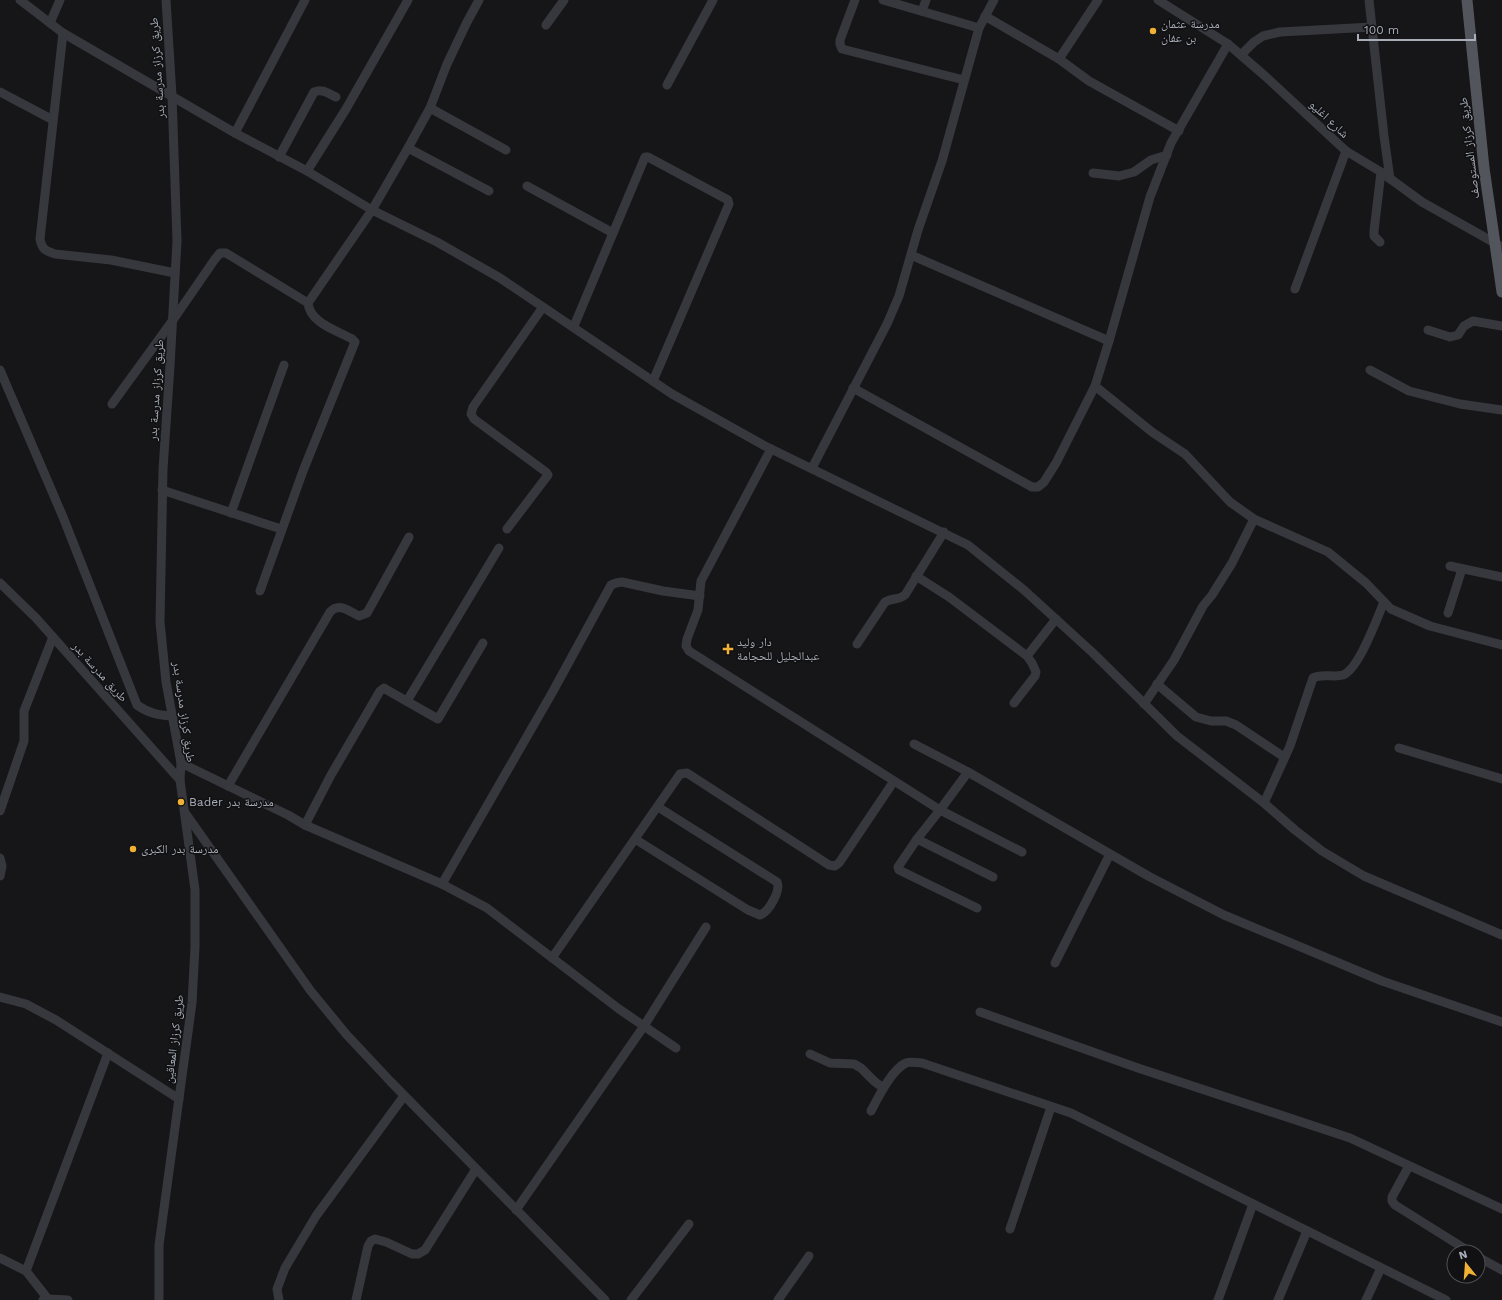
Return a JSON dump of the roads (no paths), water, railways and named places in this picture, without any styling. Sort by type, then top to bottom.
[{"type":"main road","name":"طريق كرزاز المستوصف","points":[[1467,0],[1484,168],[1498,245],[1502,292]]},
{"type":"street","points":[[20,0],[63,33],[235,133],[307,171],[372,210],[437,242],[500,278],[574,326],[672,394],[771,449],[968,544],[1024,590],[1056,619],[1093,653],[1177,736],[1264,803],[1322,851],[1364,876],[1502,936]]},
{"type":"street","points":[[50,23],[60,0]]},
{"type":"street","name":"طريق كرزاز مدرسة بدر","points":[[166,0],[172,95],[177,240],[162,490],[160,622],[166,682],[181,762],[180,780]]},
{"type":"street","points":[[235,133],[305,0]]},
{"type":"street","points":[[307,171],[346,109],[408,0]]},
{"type":"street","points":[[308,303],[372,210],[408,148],[430,108],[447,64],[479,0]]},
{"type":"street","points":[[546,25],[564,0]]},
{"type":"street","points":[[667,85],[713,0]]},
{"type":"street","points":[[855,0],[840,40],[842,49],[964,80]]},
{"type":"street","points":[[883,0],[979,28]]},
{"type":"street","points":[[922,12],[926,0]]},
{"type":"street","points":[[812,468],[887,324],[899,296],[942,161],[979,28],[994,0]]},
{"type":"street","points":[[1059,59],[1098,0]]},
{"type":"street","name":"شارع اغليو","points":[[1158,0],[1228,44],[1346,151],[1380,172],[1422,202],[1498,245]]},
{"type":"street","points":[[1369,0],[1390,179]]},
{"type":"street","points":[[985,16],[1059,59],[1089,81],[1179,131]]},
{"type":"street","points":[[1241,55],[1254,42],[1263,36],[1280,32],[1372,26]]},
{"type":"street","points":[[63,33],[40,239],[42,248],[55,254],[111,260],[175,273]]},
{"type":"street","points":[[853,388],[1032,487],[1038,487],[1044,482],[1056,463],[1095,386],[1150,197],[1167,155],[1228,44]]},
{"type":"street","points":[[279,157],[314,92],[318,90],[323,91],[336,98]]},
{"type":"street","points":[[0,92],[53,120]]},
{"type":"street","points":[[430,108],[506,150]]},
{"type":"street","points":[[408,148],[489,191]]},
{"type":"street","points":[[1295,288],[1346,151]]},
{"type":"street","points":[[1094,173],[1120,176],[1134,172],[1151,160],[1167,155]]},
{"type":"street","points":[[574,326],[645,157],[648,157],[728,200],[729,202],[653,381]]},
{"type":"street","points":[[1380,172],[1374,231],[1374,236],[1380,242]]},
{"type":"street","points":[[527,186],[612,233]]},
{"type":"street","points":[[112,404],[220,253],[226,253],[308,303],[310,312],[316,319],[355,342],[281,529],[260,591]]},
{"type":"street","points":[[911,255],[1109,342]]},
{"type":"street","points":[[507,529],[548,475],[474,419],[471,414],[473,407],[543,307]]},
{"type":"street","points":[[1428,330],[1450,337],[1458,335],[1464,326],[1472,321],[1502,326]]},
{"type":"street","points":[[232,513],[284,365]]},
{"type":"street","points":[[0,370],[63,517],[137,705],[145,711],[157,715],[172,716]]},
{"type":"street","points":[[1370,370],[1409,391],[1460,404],[1502,410]]},
{"type":"street","points":[[1095,386],[1152,432],[1185,454],[1222,495],[1254,519],[1328,552],[1366,583],[1390,609],[1430,626],[1502,645]]},
{"type":"street","points":[[771,449],[701,581],[698,610],[687,638],[686,646],[689,651],[940,810],[1022,852]]},
{"type":"street","points":[[162,490],[281,529]]},
{"type":"street","points":[[1144,704],[1174,660],[1203,606],[1232,562],[1254,519]]},
{"type":"street","points":[[857,644],[883,604],[890,599],[899,600],[905,595],[944,532]]},
{"type":"street","points":[[228,786],[330,612],[334,607],[339,606],[359,616],[367,613],[409,537]]},
{"type":"street","points":[[407,701],[499,548]]},
{"type":"street","points":[[1450,566],[1502,577]]},
{"type":"street","points":[[1448,613],[1462,569]]},
{"type":"street","points":[[916,576],[949,597],[1027,656],[1036,672],[1035,676],[1014,703]]},
{"type":"street","points":[[442,884],[611,585],[622,582],[663,591],[700,596]]},
{"type":"street","name":"طريق مدرسة بدر","points":[[1,587],[36,618],[54,637],[180,780]]},
{"type":"street","points":[[1264,803],[1284,757],[1313,678],[1318,676],[1334,677],[1345,674],[1354,666],[1384,602]]},
{"type":"street","points":[[1027,656],[1056,619]]},
{"type":"street","points":[[0,811],[24,741],[24,711],[54,637]]},
{"type":"street","points":[[305,825],[331,775],[380,691],[384,688],[438,719],[483,643]]},
{"type":"street","points":[[1157,684],[1196,717],[1211,721],[1226,721],[1236,725],[1284,757]]},
{"type":"street","points":[[914,744],[968,772],[1110,854],[1224,916],[1382,981],[1502,1022]]},
{"type":"street","points":[[1399,748],[1502,779]]},
{"type":"street","points":[[181,762],[288,815],[305,825],[442,884],[487,908],[552,958],[676,1048]]},
{"type":"street","points":[[968,772],[917,839],[898,867],[899,870],[977,908]]},
{"type":"street","points":[[552,958],[680,774],[687,773],[829,865],[835,866],[894,781]]},
{"type":"street","name":"طريق كرزاز المعاقين","points":[[158,1300],[159,1245],[168,1169],[192,1003],[195,947],[195,890],[186,813],[180,780]]},
{"type":"street","points":[[635,839],[748,910],[760,915],[766,912],[778,890],[779,886],[777,882],[658,807]]},
{"type":"street","points":[[186,813],[310,990],[346,1034],[404,1096],[605,1300]]},
{"type":"street","points":[[917,839],[993,877]]},
{"type":"street","points":[[1056,963],[1110,854]]},
{"type":"street","points":[[0,858],[2,866],[0,876]]},
{"type":"street","points":[[516,1210],[644,1026],[706,927]]},
{"type":"street","points":[[0,997],[26,1004],[56,1020],[179,1099]]},
{"type":"street","points":[[980,1012],[1138,1068],[1350,1138],[1502,1209]]},
{"type":"street","points":[[26,1271],[108,1053]]},
{"type":"street","points":[[810,1054],[830,1062],[854,1064],[861,1068],[883,1088]]},
{"type":"street","points":[[871,1111],[883,1088],[899,1067],[906,1063],[922,1063],[1071,1113],[1446,1300]]},
{"type":"street","points":[[279,1300],[276,1289],[285,1268],[316,1216],[404,1096]]},
{"type":"street","points":[[1010,1229],[1051,1107]]},
{"type":"street","points":[[1409,1166],[1392,1197],[1392,1201],[1395,1205],[1457,1244]]},
{"type":"street","points":[[356,1300],[368,1246],[371,1241],[375,1239],[386,1242],[412,1254],[418,1254],[425,1250],[476,1169]]},
{"type":"street","points":[[1218,1300],[1253,1204]]},
{"type":"street","points":[[631,1300],[689,1224]]},
{"type":"street","points":[[1278,1300],[1307,1231]]},
{"type":"street","points":[[778,1300],[809,1256]]},
{"type":"street","points":[[0,1258],[26,1271],[45,1299],[68,1300]]},
{"type":"street","points":[[1486,1261],[1502,1270]]},
{"type":"street","points":[[1366,1300],[1381,1268]]},
{"type":"place","name":"مدرسة عثمان بن عفان","points":[[1153,31]]},
{"type":"place","name":"دار وليد عبدالجليل للحجامة","points":[[728,649]]},
{"type":"place","name":"Bader مدرسة بدر","points":[[181,802]]},
{"type":"place","name":"مدرسة بدر الكبرى","points":[[133,849]]}]
